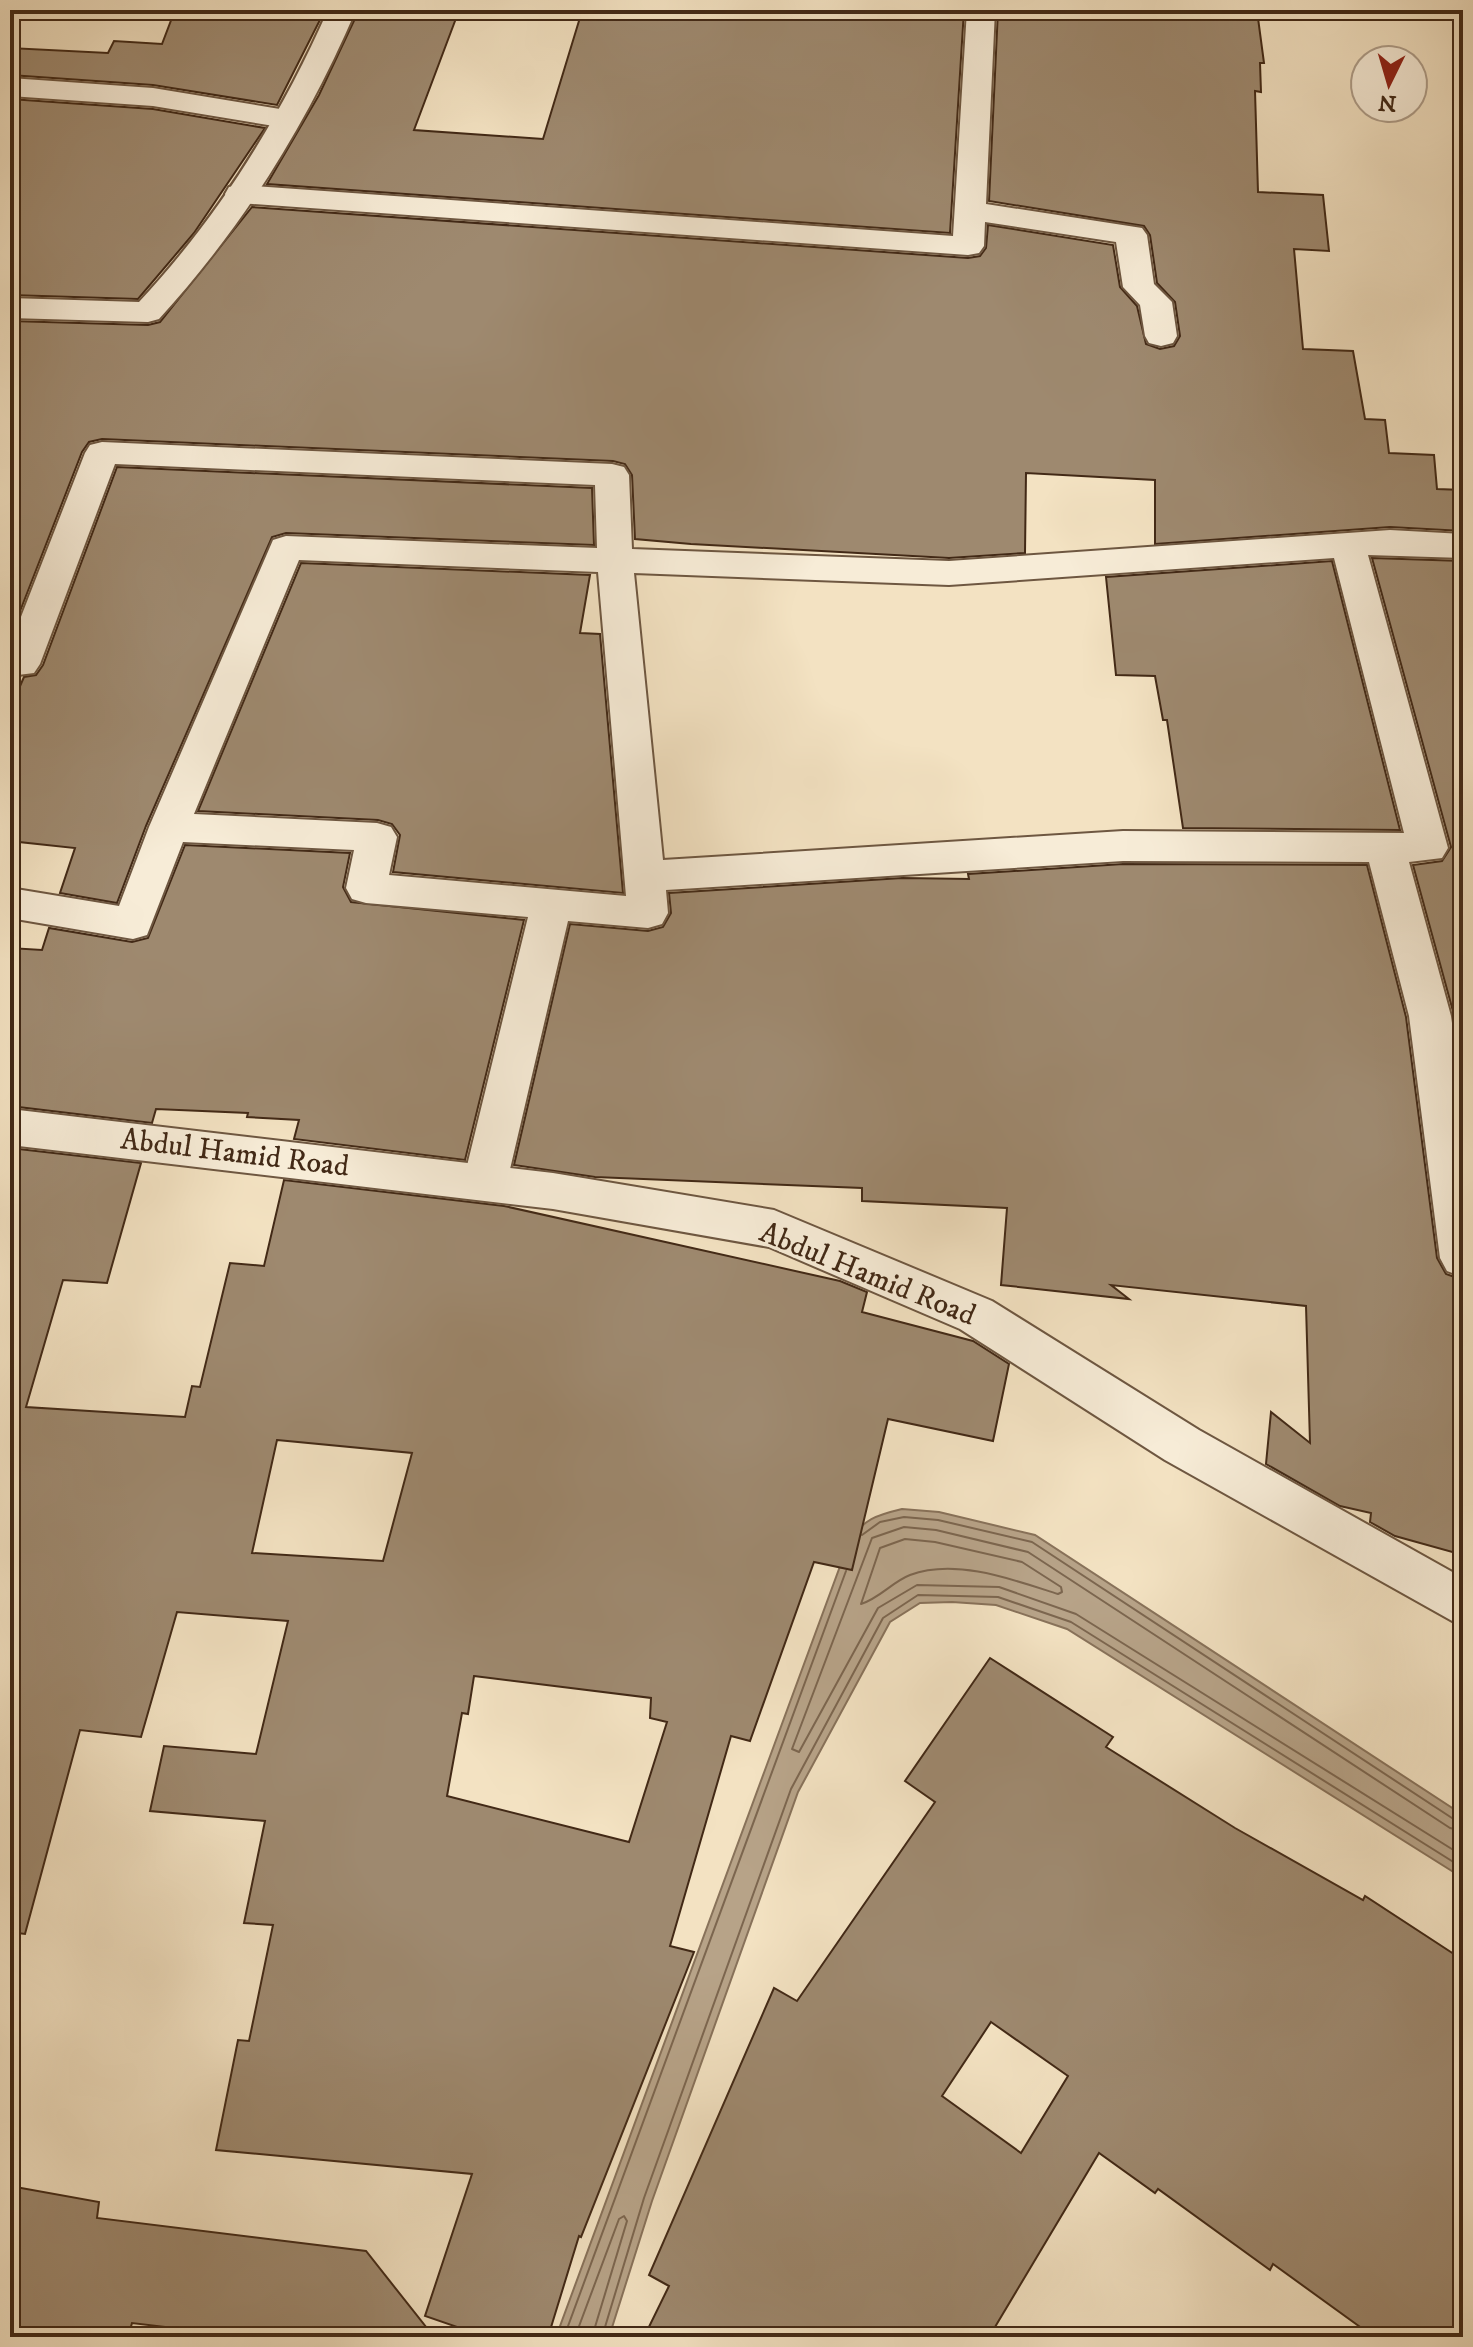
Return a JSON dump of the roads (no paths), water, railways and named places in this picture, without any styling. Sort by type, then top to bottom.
[{"type":"street","points":[[10,308],[148,312],[181,278],[240,194],[326,47],[342,10]]},
{"type":"street","points":[[240,194],[957,248],[968,246],[971,241],[981,10]]},
{"type":"street","points":[[10,87],[153,97],[286,119]]},
{"type":"street","points":[[972,211],[1131,235],[1139,287],[1156,302],[1161,336]]},
{"type":"street","points":[[10,663],[21,664],[102,453],[612,475],[615,560],[648,913],[366,888],[377,837],[169,827]]},
{"type":"street","points":[[10,903],[133,924],[169,827],[286,548],[949,573],[1390,542],[1463,546]]},
{"type":"street","points":[[646,876],[1123,846],[1428,848],[1348,545]]},
{"type":"street","points":[[1385,847],[1430,1016],[1463,1258]]},
{"type":"street","points":[[485,1182],[551,906]]},
{"type":"street","name":"Abdul Hamid Road","points":[[10,1127],[553,1191],[774,1229],[976,1315],[1182,1445],[1463,1604]]},
{"type":"water","points":[[902,1509],[939,1512],[1035,1535],[1463,1815],[1463,1878],[1067,1629],[996,1605],[920,1603],[890,1622],[798,1792],[652,2201],[609,2337],[556,2337],[849,1542],[871,1519]]}]
